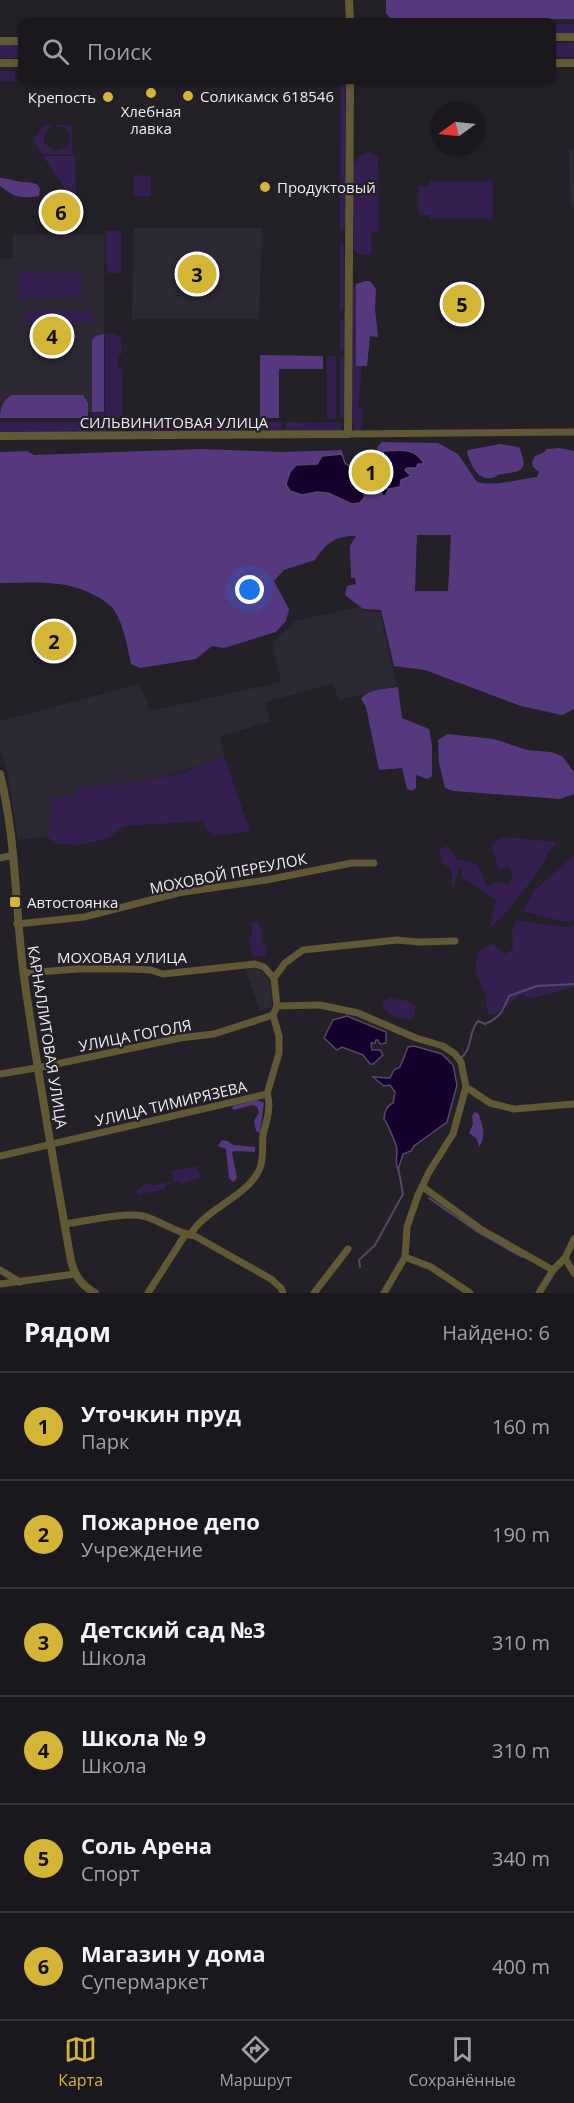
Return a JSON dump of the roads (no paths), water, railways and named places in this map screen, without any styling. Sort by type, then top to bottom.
[{"type":"street","points":[[349,0],[350,18]]},
{"type":"street","points":[[556,37],[574,37]]},
{"type":"street","points":[[0,42],[18,41]]},
{"type":"street","points":[[0,63],[18,63]]},
{"type":"street","points":[[556,63],[574,63]]},
{"type":"street","points":[[350,84],[348,434],[574,432]]},
{"type":"street","name":"СИЛЬВИНИТОВАЯ УЛИЦА","points":[[0,436],[348,434]]},
{"type":"street","name":"КАРНАЛЛИТОВАЯ УЛИЦА","points":[[0,774],[8,808],[17,924],[24,973],[51,1145],[75,1274]]},
{"type":"street","points":[[0,858],[13,855]]},
{"type":"street","name":"МОХОВОЙ ПЕРЕУЛОК","points":[[17,924],[84,917],[178,893],[266,880],[352,863],[374,863]]},
{"type":"street","points":[[273,1015],[278,1006],[274,978],[285,963],[303,950],[397,940],[455,941]]},
{"type":"street","name":"МОХОВАЯ УЛИЦА","points":[[24,973],[78,969],[129,969],[163,974],[255,964],[264,967],[274,978]]},
{"type":"street","points":[[278,1006],[330,1006],[358,1013],[416,1038],[450,1049],[461,1062],[466,1087],[453,1134],[429,1172],[406,1227],[405,1257],[384,1293]]},
{"type":"street","name":"УЛИЦА ГОГОЛЯ","points":[[0,1074],[180,1038],[214,1034],[273,1015]]},
{"type":"street","name":"УЛИЦА ТИМИРЯЗЕВА","points":[[0,1156],[267,1094],[279,1053],[279,1036],[273,1015]]},
{"type":"street","points":[[466,1087],[500,1107],[514,1109],[574,1104]]},
{"type":"street","points":[[148,1293],[188,1235],[200,1222],[254,1179],[261,1165],[262,1142],[269,1106],[267,1094]]},
{"type":"street","points":[[423,1187],[482,1230],[554,1270]]},
{"type":"street","points":[[65,1224],[133,1215],[144,1216],[195,1236],[271,1279],[283,1293]]},
{"type":"street","points":[[538,1293],[565,1258],[574,1239]]},
{"type":"street","points":[[315,1293],[348,1250]]},
{"type":"street","points":[[405,1257],[431,1267],[470,1293]]},
{"type":"street","points":[[565,1258],[574,1273]]},
{"type":"street","points":[[0,1270],[20,1282]]},
{"type":"street","points":[[0,1284],[75,1274],[82,1284],[95,1293]]},
{"type":"waterway","points":[[461,1058],[467,1050],[478,1021],[485,1024],[498,1016],[509,996],[537,986],[574,984]]},
{"type":"waterway","points":[[360,1267],[359,1260],[375,1245],[403,1194],[398,1167]]},
{"type":"waterway","points":[[429,1198],[478,1232],[522,1257]]},
{"type":"place","name":"Хлебная лавка","points":[[151,93]]},
{"type":"place","name":"Соликамск 618546","points":[[188,96]]},
{"type":"place","name":"Крепость","points":[[108,97]]},
{"type":"place","name":"Продуктовый","points":[[265,187]]},
{"type":"place","name":"Магазин у дома","points":[[61,212]]},
{"type":"place","name":"Детский сад №3","points":[[197,274]]},
{"type":"place","name":"Соль Арена","points":[[462,304]]},
{"type":"place","name":"Школа № 9","points":[[52,336]]},
{"type":"place","name":"Уточкин пруд","points":[[371,472]]},
{"type":"place","name":"Пожарное депо","points":[[54,641]]},
{"type":"place","name":"Автостоянка","points":[[15,902]]}]
